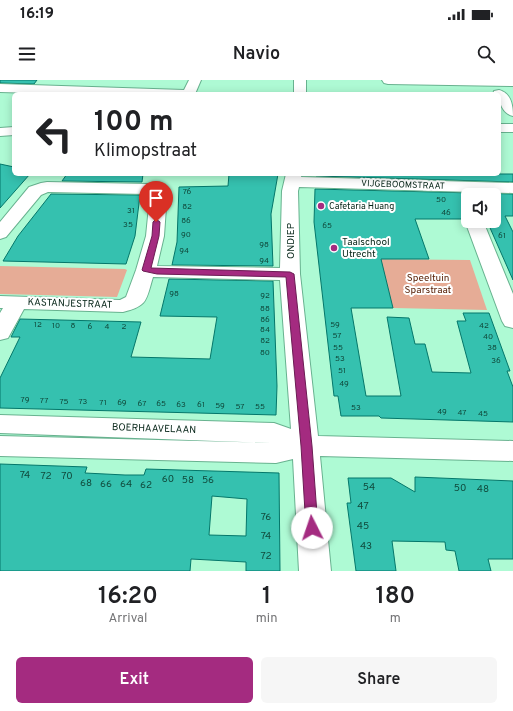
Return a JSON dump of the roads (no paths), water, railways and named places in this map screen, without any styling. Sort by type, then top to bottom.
[{"type":"street","points":[[84,90],[93,80]]},
{"type":"street","points":[[189,92],[196,80]]},
{"type":"street","points":[[300,80],[300,92]]},
{"type":"street","points":[[388,80],[513,82]]},
{"type":"street","points":[[489,81],[497,92]]},
{"type":"street","points":[[0,88],[127,92]]},
{"type":"street","points":[[501,97],[513,112]]},
{"type":"street","points":[[501,128],[513,128]]},
{"type":"street","points":[[0,132],[12,131]]},
{"type":"street","name":"VIJGEBOOMSTRAAT","points":[[293,178],[463,193],[513,188]]},
{"type":"street","name":"ONDIEP","points":[[293,178],[290,191],[290,274],[306,446],[314,571]]},
{"type":"street","name":"KASTANJESTRAAT","points":[[0,233],[35,191],[47,187],[148,189],[159,193],[155,236],[146,270],[135,301],[123,306],[9,302]]},
{"type":"street","points":[[477,228],[513,321]]},
{"type":"street","points":[[146,270],[157,272],[290,274]]},
{"type":"street","points":[[0,333],[9,302]]},
{"type":"street","name":"BOERHAAVELAAN","points":[[0,424],[274,433],[306,446]]},
{"type":"street","name":"BOERHAAVELAAN","points":[[0,446],[276,453],[306,446],[513,451]]},
{"type":"place","name":"Cafetaria Huang","points":[[321,206]]},
{"type":"place","name":"Taalschool Utrecht","points":[[334,248]]},
{"type":"park label","name":"Speeltuin Sparstraat","points":[[428,284]]}]
